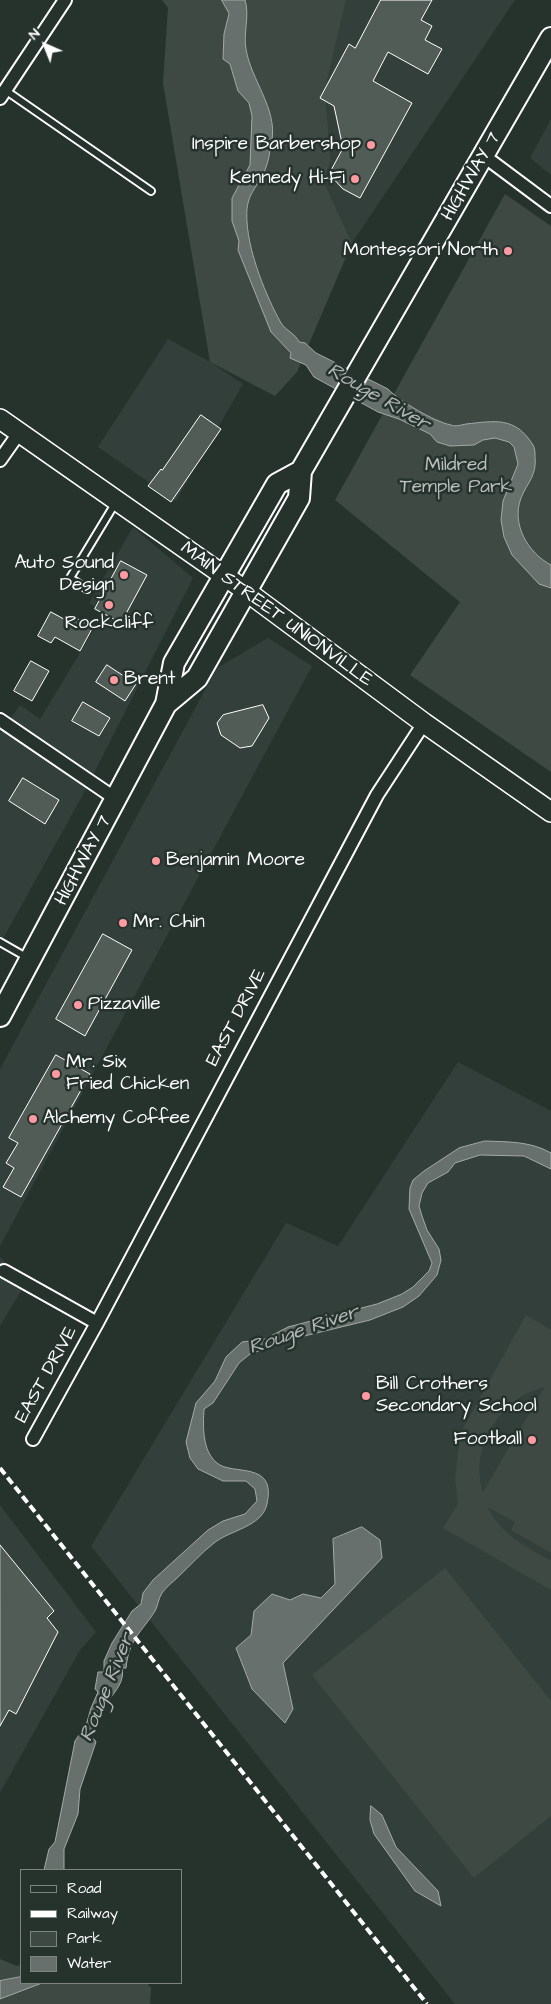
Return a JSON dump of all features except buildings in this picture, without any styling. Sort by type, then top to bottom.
[{"type":"main road","name":"HIGHWAY 7","points":[[166,704],[197,678],[299,498],[301,471],[551,38]]},
{"type":"main road","name":"MAIN STREET UNIONVILLE","points":[[0,420],[246,591],[424,723],[551,812]]},
{"type":"main road","name":"HIGHWAY 7","points":[[0,1016],[166,704],[174,663],[277,484],[301,471]]},
{"type":"street","points":[[2,94],[65,0]]},
{"type":"street","points":[[484,156],[551,206]]},
{"type":"street","points":[[0,460],[19,432]]},
{"type":"street","points":[[0,720],[116,799]]},
{"type":"street","name":"EAST DRIVE","points":[[33,1439],[97,1323],[348,848],[377,795],[424,723]]},
{"type":"street","points":[[4,1271],[97,1323]]},
{"type":"lane","points":[[2,94],[151,192]]},
{"type":"lane","points":[[87,589],[70,578],[117,501]]},
{"type":"lane","points":[[0,942],[31,960]]},
{"type":"shaded area","points":[[346,0],[515,0],[352,243],[323,180],[331,160],[325,90]]},
{"type":"shaded area","points":[[551,119],[551,175],[530,158]]},
{"type":"shaded area","points":[[168,339],[210,362],[243,384],[176,501],[98,447]]},
{"type":"shaded area","points":[[133,527],[193,578],[85,791],[0,944],[0,733],[20,705],[40,719],[104,613],[89,603]]},
{"type":"shaded area","points":[[268,638],[312,666],[0,1246],[0,1069],[217,668]]},
{"type":"shaded area","name":"Bill Crothers Secondary School","points":[[458,1062],[551,1111],[551,2004],[455,2004],[91,1546],[286,1223],[338,1246]]},
{"type":"shaded area","points":[[0,1257],[26,1283],[0,1326]]},
{"type":"shaded area","points":[[0,1505],[96,1632],[80,1650],[0,1793]]},
{"type":"green space","points":[[162,0],[346,0],[325,90],[331,161],[323,180],[352,243],[297,372],[275,396],[210,362],[163,83],[168,8]]},
{"type":"green space","name":"Mildred Temple Park","points":[[505,194],[551,226],[551,772],[410,675],[460,602],[335,500]]},
{"type":"green space","points":[[526,1315],[551,1330],[551,1553],[511,1530],[515,1522],[487,1507],[500,1526],[514,1539],[551,1561],[551,1590],[443,1528],[458,1504],[455,1480],[460,1434]],"holes":[[[544,1388],[483,1492],[479,1465],[481,1452],[492,1427],[499,1416],[519,1398]]]},
{"type":"green space","points":[[445,1568],[551,1701],[551,1816],[474,1878],[312,1675]]},
{"type":"green space","points":[[0,1959],[17,1966],[20,1964],[20,1984],[148,1984],[151,1988],[150,2004],[0,2004]]},
{"type":"water","name":"Rouge River","points":[[222,0],[245,0],[247,12],[246,49],[271,117],[273,128],[268,159],[265,170],[249,199],[247,222],[251,247],[259,274],[281,323],[299,342],[305,343],[316,353],[388,389],[409,405],[436,420],[454,426],[504,422],[519,429],[534,447],[535,469],[521,498],[518,518],[524,537],[529,545],[535,553],[551,565],[551,588],[539,584],[512,555],[504,537],[501,520],[503,501],[518,464],[514,447],[509,442],[495,438],[483,440],[474,445],[450,446],[437,442],[430,434],[399,419],[378,412],[314,377],[306,365],[290,358],[291,353],[271,332],[238,250],[239,241],[232,221],[232,198],[250,165],[252,116],[249,103],[238,91],[230,64],[223,59],[224,34],[229,14]]},
{"type":"water","name":"Rouge River","points":[[485,1141],[535,1146],[551,1153],[551,1169],[524,1156],[480,1155],[455,1163],[448,1172],[428,1183],[422,1193],[419,1206],[427,1230],[439,1249],[441,1260],[437,1275],[419,1296],[403,1307],[370,1320],[300,1337],[250,1354],[239,1363],[213,1403],[204,1409],[204,1438],[208,1452],[217,1463],[224,1467],[260,1475],[266,1481],[268,1490],[267,1504],[259,1518],[214,1543],[162,1593],[155,1611],[133,1643],[126,1668],[122,1668],[123,1674],[119,1686],[100,1712],[94,1725],[90,1738],[96,1742],[80,1789],[78,1814],[64,1849],[64,1869],[44,1869],[49,1849],[55,1842],[75,1741],[79,1735],[83,1736],[98,1692],[95,1689],[98,1672],[104,1672],[104,1661],[112,1643],[132,1611],[141,1604],[143,1593],[153,1580],[208,1530],[223,1521],[245,1514],[257,1501],[255,1489],[246,1481],[223,1481],[198,1469],[190,1458],[186,1442],[196,1403],[215,1381],[226,1357],[242,1342],[265,1339],[288,1327],[377,1304],[402,1294],[413,1287],[429,1271],[432,1263],[409,1209],[410,1188],[413,1180],[424,1171],[459,1148]]},
{"type":"water","points":[[362,1527],[380,1540],[382,1558],[283,1663],[293,1709],[285,1723],[252,1689],[236,1648],[251,1635],[254,1611],[272,1594],[290,1600],[303,1594],[321,1598],[335,1584],[333,1539]]},
{"type":"water","points":[[371,1806],[382,1815],[396,1847],[438,1891],[441,1906],[415,1891],[374,1834],[370,1820]]},
{"type":"water","points":[[20,1977],[20,1984],[39,1984],[0,1999],[0,1981]]},
{"type":"railway","points":[[0,1468],[427,2004]]},
{"type":"place","name":"Inspire Barbershop","points":[[371,145]]},
{"type":"place","name":"Kennedy Hi-Fi","points":[[355,179]]},
{"type":"place","name":"Montessori North","points":[[508,251]]},
{"type":"place","name":"Auto Sound Design","points":[[124,575]]},
{"type":"place","name":"Rockcliff","points":[[109,605]]},
{"type":"place","name":"Brent","points":[[114,680]]},
{"type":"place","name":"Benjamin Moore","points":[[156,861]]},
{"type":"place","name":"Mr. Chin","points":[[123,923]]},
{"type":"place","name":"Pizzaville","points":[[78,1005]]},
{"type":"place","name":"Mr. Six Fried Chicken","points":[[56,1074]]},
{"type":"place","name":"Alchemy Coffee","points":[[33,1119]]},
{"type":"place","name":"Bill Crothers Secondary School","points":[[366,1396]]},
{"type":"place","name":"Football","points":[[532,1440]]}]
